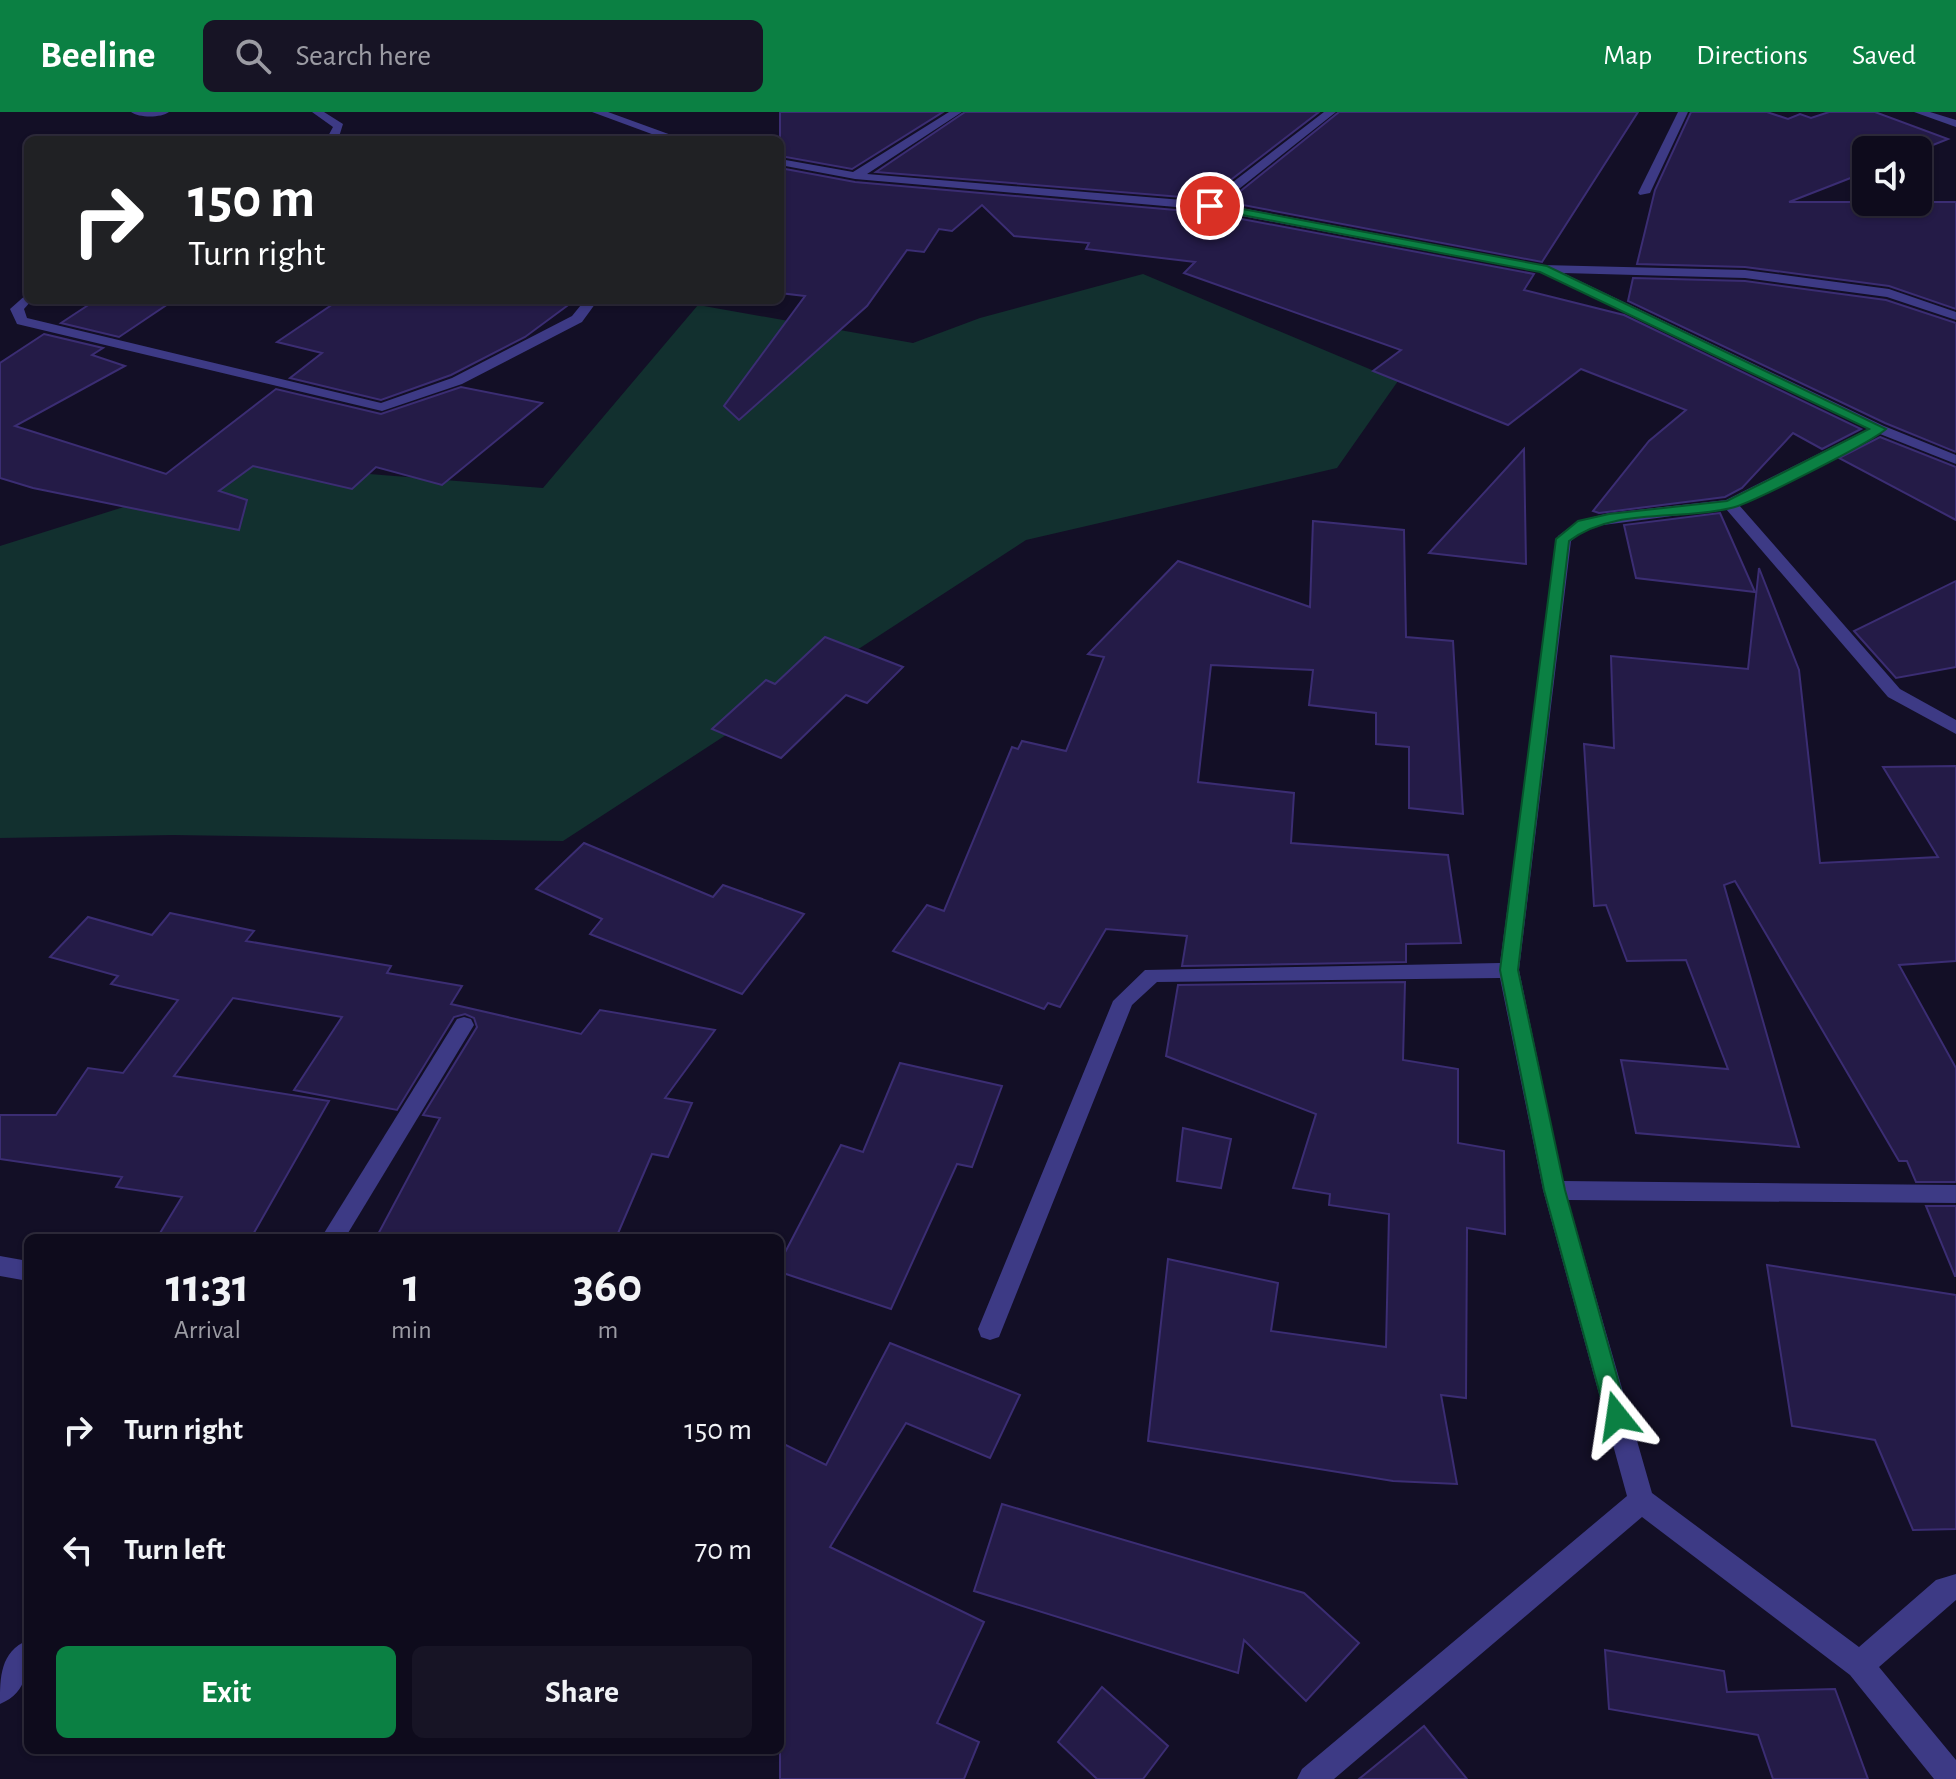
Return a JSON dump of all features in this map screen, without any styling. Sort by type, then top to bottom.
[{"type":"street","points":[[136,112],[164,112]]},
{"type":"street","points":[[317,112],[339,126],[334,136]]},
{"type":"street","points":[[597,112],[667,136]]},
{"type":"street","points":[[855,176],[957,112]]},
{"type":"street","points":[[1210,206],[1331,112]]},
{"type":"street","points":[[1644,193],[1683,112]]},
{"type":"street","points":[[1919,112],[1956,124]]},
{"type":"street","points":[[784,163],[855,176],[1210,206],[1543,269],[1745,274],[1889,293],[1956,316]]},
{"type":"street","points":[[1543,269],[1879,429],[1956,460]]},
{"type":"street","points":[[24,301],[17,309],[22,321],[382,407],[470,374],[577,319],[589,304]]},
{"type":"street","points":[[1879,429],[1730,504],[1609,518],[1583,524],[1563,539],[1509,970],[1554,1190],[1641,1501],[1860,1665],[1953,1779]]},
{"type":"street","points":[[1730,504],[1894,693],[1919,710],[1956,728]]},
{"type":"street","points":[[990,1329],[1123,1001],[1152,975],[1509,970]]},
{"type":"street","points":[[335,1234],[464,1025]]},
{"type":"street","points":[[1554,1190],[1956,1194]]},
{"type":"street","points":[[0,1266],[24,1270]]},
{"type":"street","points":[[1312,1779],[1641,1501]]},
{"type":"street","points":[[1860,1665],[1946,1589],[1956,1587]]},
{"type":"street","points":[[0,1690],[24,1659]]},
{"type":"green space","points":[[1143,274],[1398,381],[1337,468],[1026,540],[563,841],[173,835],[0,838],[0,546],[257,465],[543,488],[698,305],[913,343],[980,318]]},
{"type":"building","points":[[780,112],[943,112],[852,169],[784,157],[784,136],[780,136]]},
{"type":"building","points":[[965,112],[1319,112],[1206,199],[876,172]]},
{"type":"building","points":[[1339,112],[1638,112],[1542,262],[1227,202]]},
{"type":"building","points":[[1691,112],[1767,112],[1788,119],[1800,114],[1811,118],[1829,112],[1875,112],[1948,139],[1932,145],[1932,136],[1852,136],[1852,177],[1789,202],[1852,202],[1852,216],[1932,216],[1932,202],[1956,202],[1956,309],[1889,286],[1745,267],[1637,264],[1655,190]]},
{"type":"building","points":[[784,169],[855,182],[1210,213],[1534,274],[1524,290],[1624,315],[1861,429],[1822,449],[1793,433],[1742,488],[1725,497],[1599,513],[1593,511],[1649,441],[1686,410],[1581,369],[1508,425],[1373,371],[1401,350],[1184,273],[1195,262],[1086,249],[1089,243],[1014,236],[982,205],[952,231],[939,229],[924,252],[907,250],[867,306],[739,420],[724,406],[805,296],[784,293]]},
{"type":"building","points":[[1633,278],[1745,281],[1886,300],[1956,323],[1956,452],[1885,423],[1628,301]]},
{"type":"building","points":[[90,304],[168,304],[119,337],[61,323]]},
{"type":"building","points":[[333,304],[570,304],[525,337],[451,375],[381,400],[290,378],[322,353],[277,342]]},
{"type":"building","points":[[44,334],[103,348],[92,355],[125,366],[15,426],[166,474],[276,389],[381,414],[461,387],[542,403],[442,485],[376,467],[352,489],[253,466],[219,491],[247,500],[239,530],[33,488],[0,478],[0,363]]},
{"type":"building","points":[[1880,437],[1956,467],[1956,520],[1839,458]]},
{"type":"building","points":[[1524,449],[1526,564],[1429,553]]},
{"type":"building","points":[[1720,513],[1755,592],[1636,578],[1624,525]]},
{"type":"building","points":[[1313,521],[1404,530],[1406,637],[1453,641],[1463,814],[1409,808],[1409,747],[1376,744],[1376,713],[1309,705],[1313,670],[1211,665],[1198,782],[1294,793],[1291,843],[1448,855],[1461,943],[1406,944],[1406,962],[1182,966],[1187,936],[1106,929],[1060,1007],[1048,1003],[1044,1009],[893,951],[927,905],[944,911],[1012,747],[1018,749],[1022,741],[1066,751],[1104,657],[1088,654],[1178,561],[1310,607]]},
{"type":"building","points":[[1759,568],[1799,670],[1820,863],[1938,857],[1883,767],[1956,766],[1956,961],[1899,965],[1956,1068],[1956,1182],[1916,1182],[1907,1161],[1899,1161],[1735,881],[1724,885],[1799,1147],[1636,1133],[1621,1060],[1728,1069],[1686,960],[1627,961],[1606,905],[1594,906],[1584,744],[1614,748],[1611,656],[1748,669]]},
{"type":"building","points":[[1956,581],[1956,667],[1896,678],[1854,631]]},
{"type":"building","points":[[825,637],[903,667],[867,703],[846,695],[781,758],[712,729],[766,680],[775,684]]},
{"type":"building","points":[[584,843],[713,897],[723,885],[804,914],[742,994],[590,934],[602,919],[536,889]]},
{"type":"building","points":[[170,913],[254,931],[246,941],[391,966],[387,973],[462,986],[451,1004],[581,1034],[600,1010],[715,1030],[665,1098],[692,1103],[668,1157],[652,1154],[618,1234],[378,1234],[440,1118],[423,1115],[477,1027],[474,1018],[465,1014],[454,1017],[397,1110],[294,1090],[342,1017],[233,998],[174,1076],[329,1101],[253,1234],[159,1234],[182,1197],[116,1187],[122,1177],[0,1159],[0,1115],[56,1115],[88,1068],[123,1073],[178,1000],[111,984],[118,976],[50,957],[88,917],[152,935]]},
{"type":"building","points":[[1405,982],[1403,1060],[1458,1069],[1458,1143],[1504,1151],[1505,1234],[1467,1228],[1466,1398],[1441,1395],[1457,1484],[1393,1481],[1148,1441],[1168,1259],[1278,1283],[1271,1331],[1386,1347],[1389,1214],[1329,1205],[1330,1194],[1293,1188],[1316,1114],[1166,1056],[1178,985]]},
{"type":"building","points":[[900,1063],[1002,1086],[972,1167],[957,1164],[891,1309],[784,1273],[784,1254],[841,1145],[863,1152]]},
{"type":"building","points":[[1183,1128],[1231,1139],[1221,1188],[1177,1181]]},
{"type":"building","points":[[1926,1206],[1956,1206],[1956,1276],[1955,1276]]},
{"type":"building","points":[[1767,1265],[1956,1295],[1956,1529],[1913,1530],[1875,1440],[1792,1426]]},
{"type":"building","points":[[890,1343],[1020,1395],[990,1458],[906,1423],[830,1547],[984,1622],[937,1723],[979,1742],[964,1779],[780,1779],[780,1754],[784,1754],[784,1444],[826,1465]]},
{"type":"building","points":[[1002,1504],[1304,1593],[1359,1643],[1306,1701],[1244,1640],[1238,1673],[974,1591]]},
{"type":"building","points":[[1605,1650],[1724,1671],[1727,1692],[1835,1689],[1868,1779],[1773,1779],[1758,1735],[1609,1709]]},
{"type":"building","points":[[1102,1687],[1168,1746],[1143,1779],[1097,1779],[1058,1742]]},
{"type":"building","points":[[1424,1726],[1467,1779],[1359,1779]]},
{"type":"route","points":[[1210,206],[1543,269],[1879,429],[1730,504],[1609,518],[1583,524],[1563,539],[1509,970],[1554,1190],[1617,1416]]}]
